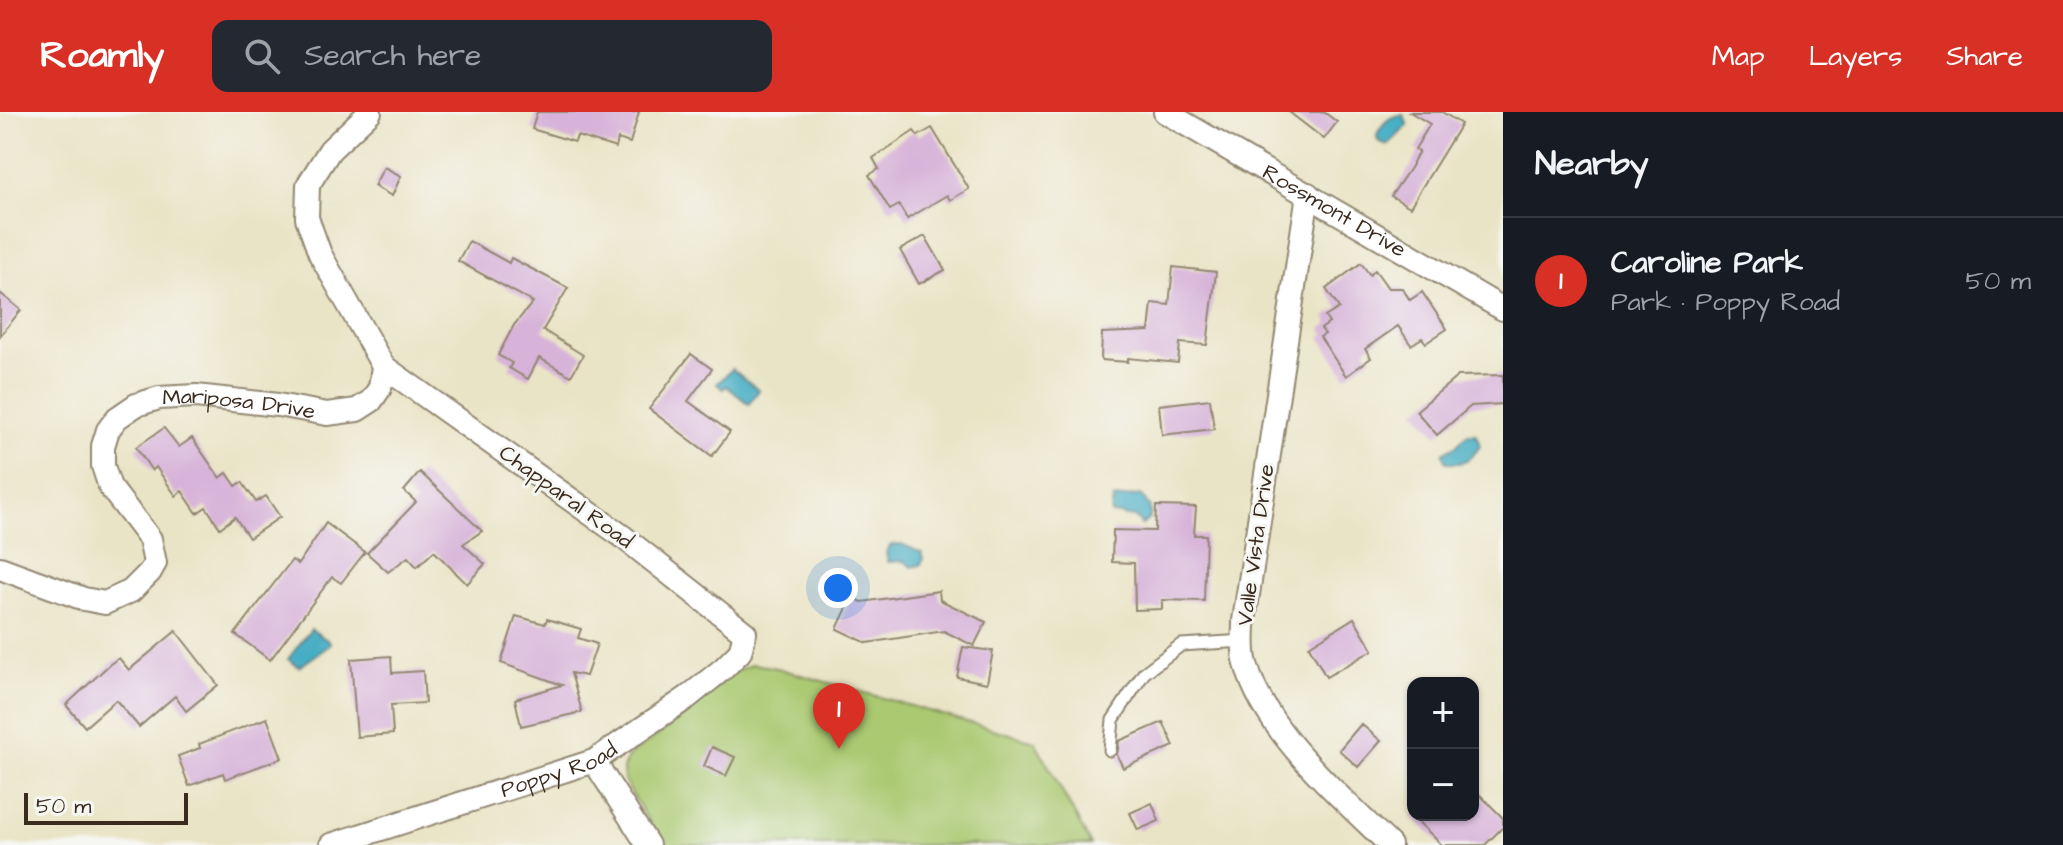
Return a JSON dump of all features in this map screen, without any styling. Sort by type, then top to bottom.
[{"type":"street","points":[[370,112],[330,150],[308,185],[307,218],[320,254],[383,366]]},
{"type":"street","name":"Rossmont Drive","points":[[1165,112],[1503,309]]},
{"type":"street","name":"Valle Vista Drive","points":[[1308,194],[1244,621],[1244,660],[1269,712],[1320,777],[1390,845]]},
{"type":"street","name":"Mariposa Drive","points":[[0,568],[84,599],[105,603],[114,600],[142,581],[155,563],[150,539],[110,487],[103,466],[103,446],[108,430],[117,418],[136,405],[178,396],[341,414],[357,410],[371,401],[380,388],[383,366]]},
{"type":"street","name":"Chapparal Road","points":[[383,366],[622,536],[745,633]]},
{"type":"street","name":"Poppy Road","points":[[331,845],[594,761],[688,697],[724,668],[740,652],[745,633]]},
{"type":"street","points":[[594,761],[648,845]]},
{"type":"lane","points":[[1110,750],[1113,720],[1144,673],[1181,645],[1244,641]]},
{"type":"green space","points":[[753,664],[1035,741],[1091,845],[663,845],[624,781],[623,768],[628,757],[686,714],[733,672]]},
{"type":"water","points":[[1403,115],[1408,125],[1388,145],[1378,141],[1377,136],[1384,124],[1390,118]]},
{"type":"water","points":[[732,369],[759,390],[749,404],[726,386],[723,389],[717,384]]},
{"type":"water","points":[[1468,434],[1476,434],[1480,446],[1477,450],[1470,458],[1460,462],[1445,461],[1443,453]]},
{"type":"water","points":[[1141,495],[1150,507],[1150,518],[1142,525],[1135,517],[1111,514],[1113,499]]},
{"type":"water","points":[[901,544],[922,553],[924,559],[920,565],[912,567],[904,561],[888,562],[886,552],[891,545]]},
{"type":"water","points":[[311,629],[330,645],[299,667],[288,659]]},
{"type":"building","points":[[537,112],[639,112],[630,143],[618,139],[616,148],[577,136],[575,142],[532,129]]},
{"type":"building","points":[[1289,112],[1324,112],[1337,122],[1324,139]]},
{"type":"building","points":[[1410,112],[1442,112],[1461,124],[1410,207],[1391,196],[1410,168],[1419,151],[1415,149],[1430,124]]},
{"type":"building","points":[[932,128],[969,189],[950,200],[947,195],[907,219],[899,205],[890,210],[869,175],[879,169],[873,158],[914,131],[918,136]]},
{"type":"building","points":[[384,167],[401,176],[392,196],[374,186]]},
{"type":"building","points":[[925,236],[945,270],[919,284],[900,250]]},
{"type":"building","points":[[469,241],[509,263],[511,258],[568,288],[543,330],[583,355],[571,376],[539,358],[528,379],[509,368],[512,363],[498,355],[514,325],[533,302],[458,261]]},
{"type":"building","points":[[1361,263],[1370,275],[1375,270],[1388,288],[1402,288],[1410,300],[1422,292],[1447,329],[1426,343],[1422,338],[1411,345],[1398,326],[1365,349],[1371,358],[1346,376],[1320,337],[1325,334],[1321,329],[1329,323],[1325,317],[1339,308],[1326,289]]},
{"type":"building","points":[[1173,267],[1216,272],[1207,345],[1180,343],[1178,363],[1128,358],[1128,362],[1101,360],[1102,333],[1149,331],[1152,303],[1169,305]]},
{"type":"building","points":[[0,293],[21,310],[0,336]]},
{"type":"building","points":[[691,354],[712,369],[688,401],[730,432],[712,456],[649,409]]},
{"type":"building","points":[[1503,375],[1503,404],[1471,406],[1437,435],[1416,411],[1458,376]]},
{"type":"building","points":[[1210,399],[1214,429],[1162,435],[1159,405]]},
{"type":"building","points":[[164,428],[179,447],[192,438],[220,478],[227,473],[236,486],[242,482],[256,502],[266,496],[280,517],[249,538],[235,517],[220,528],[206,507],[197,513],[182,491],[176,496],[156,467],[152,471],[136,447]]},
{"type":"building","points":[[420,472],[482,531],[463,544],[485,564],[467,584],[434,551],[417,567],[408,557],[388,572],[367,553],[416,502],[404,491]]},
{"type":"building","points":[[1156,506],[1196,507],[1194,535],[1206,535],[1204,601],[1162,600],[1162,609],[1135,610],[1134,563],[1112,562],[1113,530],[1155,531]]},
{"type":"building","points":[[326,523],[365,552],[341,583],[332,577],[270,660],[235,634],[292,560],[298,564]]},
{"type":"building","points":[[939,591],[940,600],[986,622],[974,646],[944,631],[867,643],[837,629],[852,597],[862,602]]},
{"type":"building","points":[[516,616],[545,624],[547,619],[581,629],[578,638],[597,644],[586,676],[571,673],[582,712],[521,726],[515,699],[562,685],[501,663]]},
{"type":"building","points":[[1354,618],[1373,650],[1326,677],[1309,646]]},
{"type":"building","points":[[176,631],[218,685],[186,711],[175,696],[139,727],[116,700],[85,727],[66,705],[110,664],[119,658],[129,670]]},
{"type":"building","points":[[963,647],[993,651],[987,683],[957,677]]},
{"type":"building","points":[[391,656],[392,673],[423,671],[425,703],[391,705],[393,734],[357,737],[351,659]]},
{"type":"building","points":[[267,718],[282,758],[225,779],[223,773],[189,786],[178,756],[200,748],[199,744]]},
{"type":"building","points":[[1163,722],[1174,746],[1123,768],[1117,755],[1119,741]]},
{"type":"building","points":[[1361,724],[1381,741],[1358,767],[1339,750]]},
{"type":"building","points":[[712,747],[735,757],[726,776],[704,766]]},
{"type":"building","points":[[1479,794],[1503,818],[1503,827],[1485,845],[1442,845],[1417,821],[1479,821]]},
{"type":"building","points":[[1152,803],[1159,821],[1138,830],[1130,813]]},
{"type":"place","name":"Caroline Park","points":[[839,749]]}]
